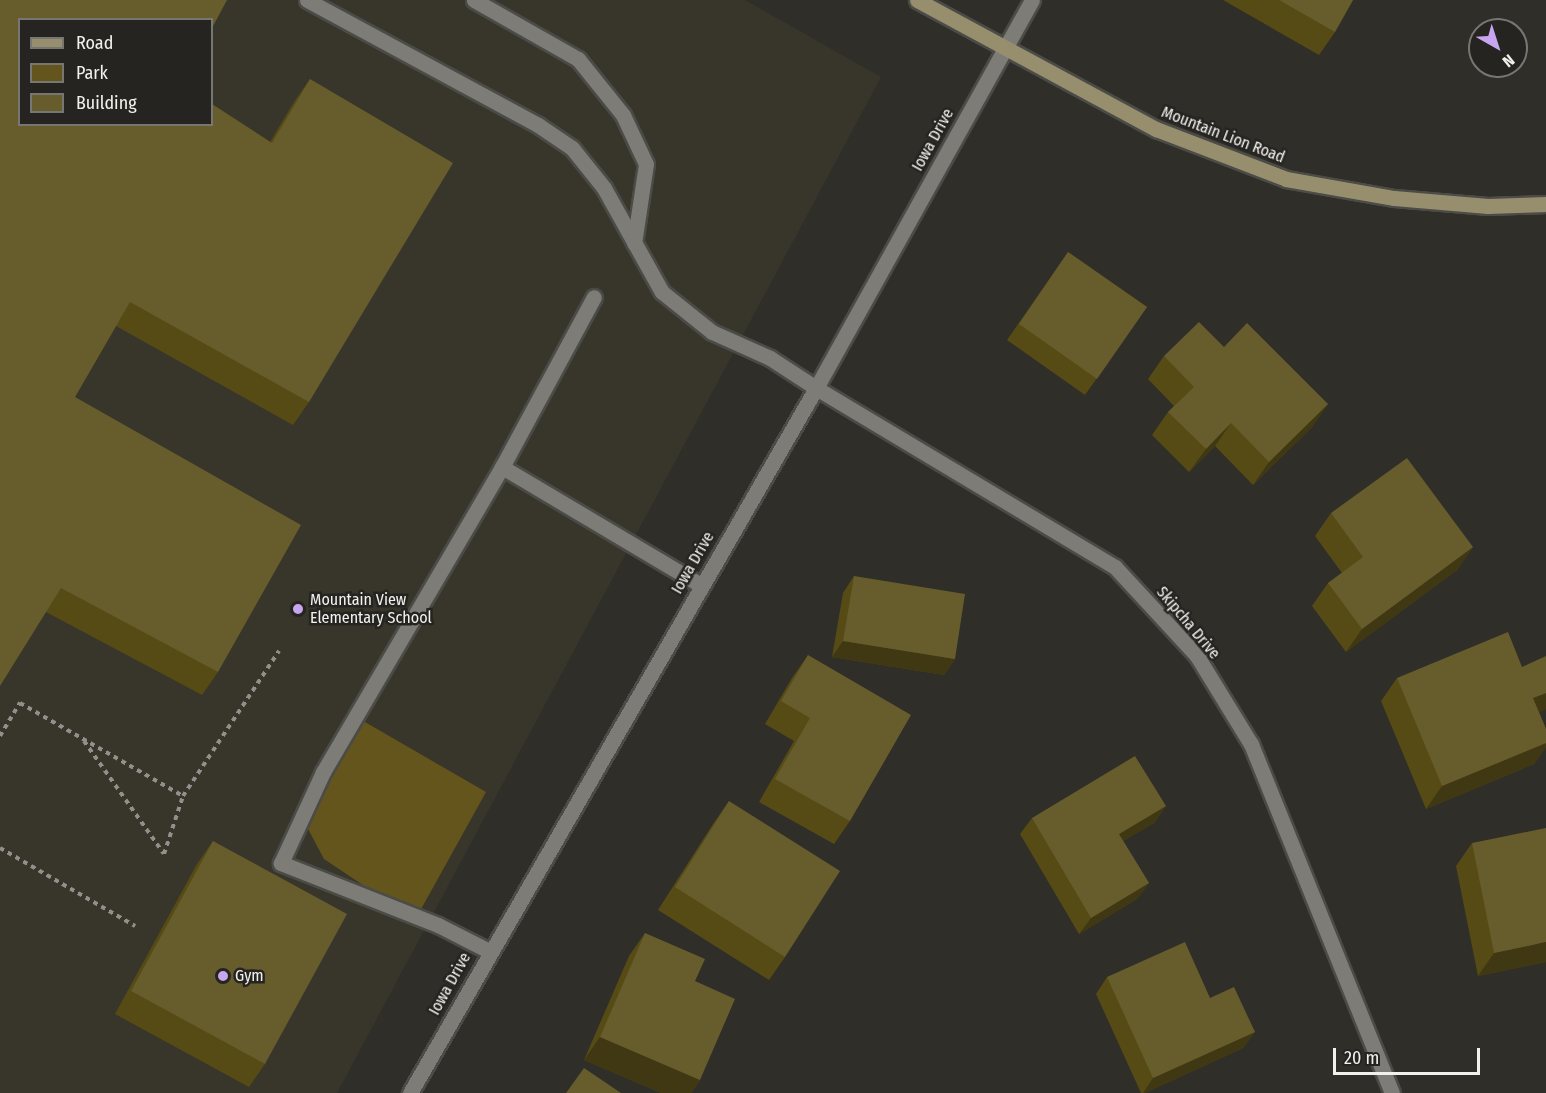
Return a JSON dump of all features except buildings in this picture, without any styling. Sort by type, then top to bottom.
[{"type":"street","name":"Skipcha Drive","points":[[308,0],[538,125],[572,148],[604,188],[662,292],[712,332],[770,358],[816,388],[1115,567],[1197,656],[1251,744],[1392,1093]]},
{"type":"street","points":[[474,0],[578,59],[622,115],[646,164],[634,243]]},
{"type":"street","name":"Mountain Lion Road","points":[[917,0],[1156,129],[1286,179],[1394,198],[1488,206],[1546,204]]},
{"type":"street","name":"Iowa Drive","points":[[410,1093],[489,951],[816,388],[1032,0]]},
{"type":"street","points":[[489,951],[438,925],[281,863],[323,772],[502,467],[594,297]]},
{"type":"street","points":[[502,467],[701,585]]},
{"type":"path","points":[[82,738],[164,854],[183,796],[279,651]]},
{"type":"path","points":[[0,736],[20,703],[183,796]]},
{"type":"path","points":[[0,848],[135,926]]},
{"type":"shaded area","name":"Mountain View Elementary School","points":[[0,0],[745,0],[881,77],[337,1093],[0,1093]]},
{"type":"green space","points":[[358,718],[486,792],[415,920],[324,859],[306,825]]},
{"type":"place","name":"Mountain View Elementary School","points":[[298,609]]},
{"type":"place","name":"Gym","points":[[223,976]]}]
